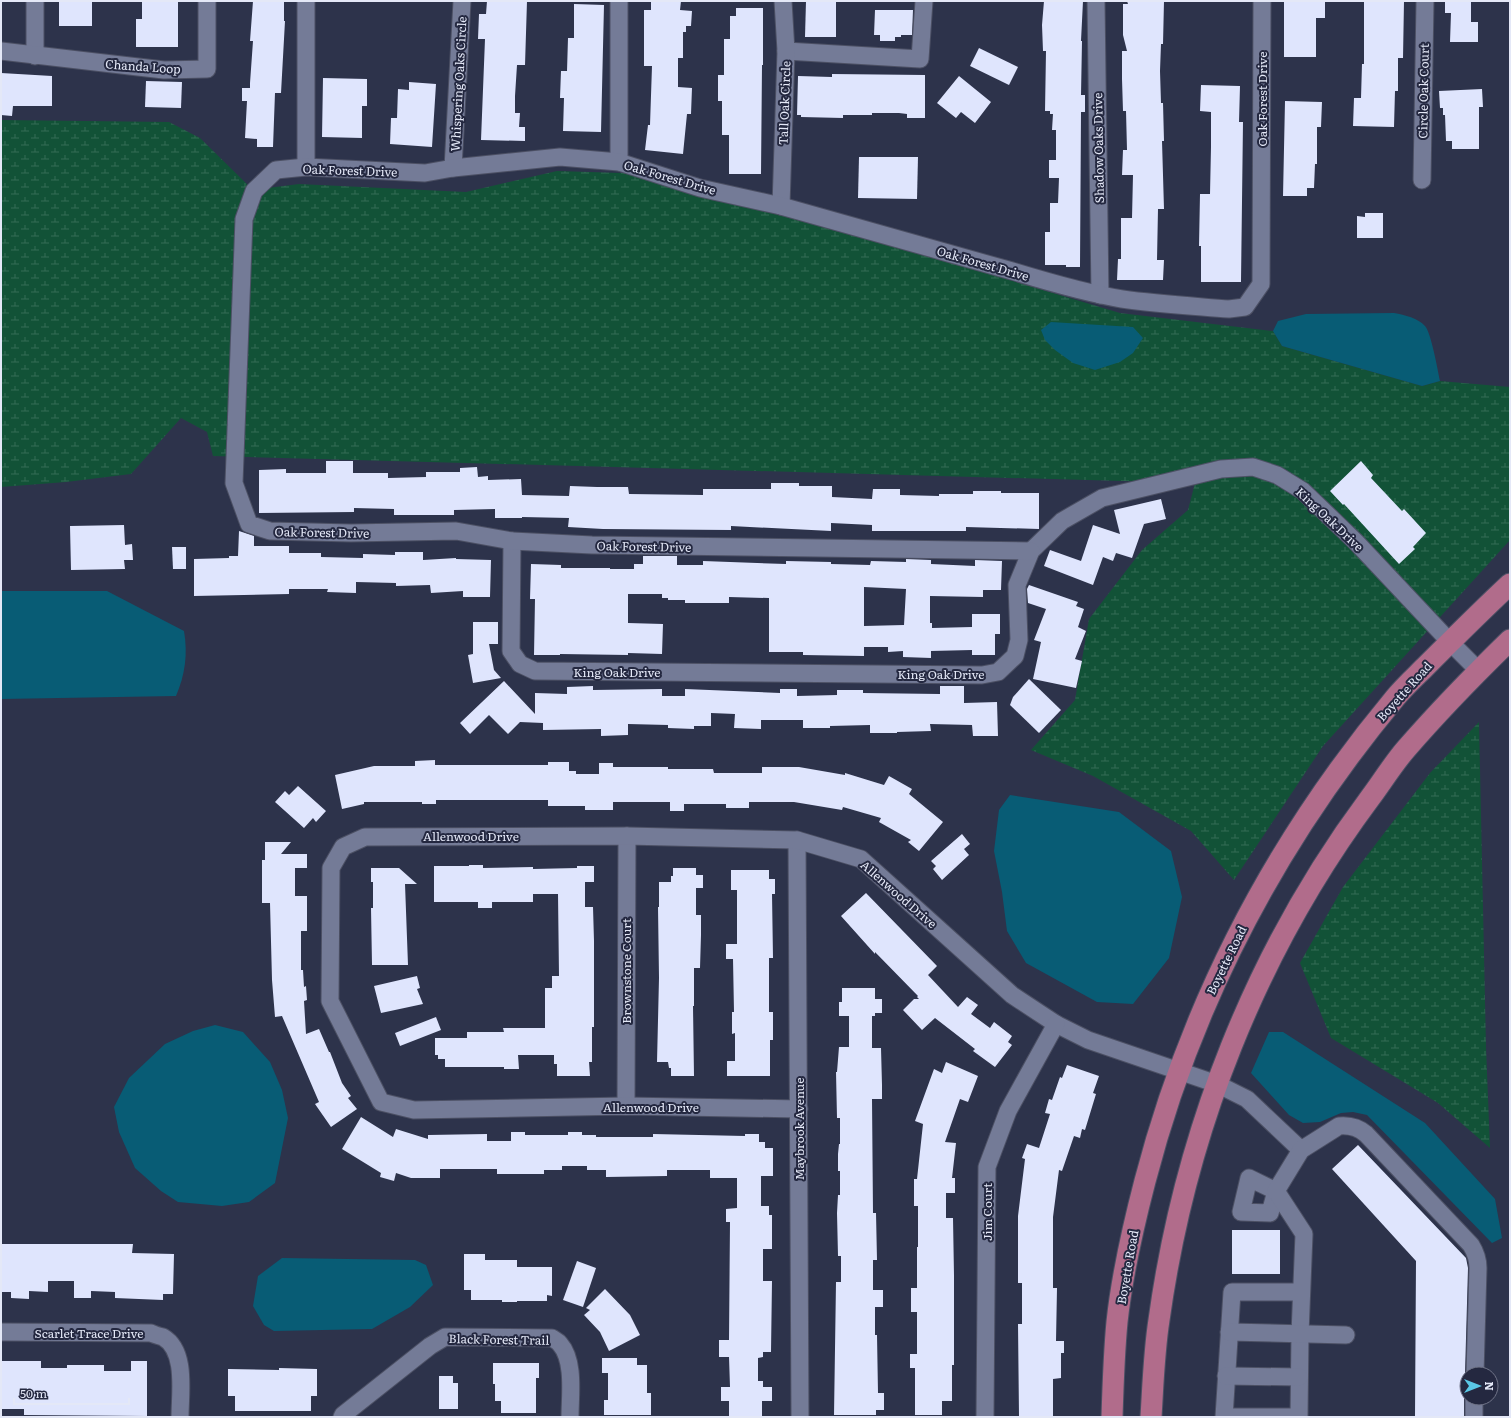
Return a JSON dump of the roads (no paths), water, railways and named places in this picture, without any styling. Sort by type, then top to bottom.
[{"type":"main road","name":"Boyette Road","points":[[1112,1417],[1117,1320],[1127,1259],[1139,1202],[1154,1144],[1178,1070],[1199,1017],[1238,934],[1258,895],[1295,834],[1353,752],[1397,696],[1510,584]]},
{"type":"main road","points":[[1151,1417],[1159,1321],[1167,1268],[1178,1215],[1190,1165],[1216,1084],[1244,1012],[1282,935],[1315,878],[1350,825],[1406,750],[1479,670],[1510,640]]},
{"type":"street","points":[[1,51],[35,56],[35,1]]},
{"type":"street","name":"Chanda Loop","points":[[35,56],[164,70],[207,68],[207,1]]},
{"type":"street","points":[[306,1],[306,167]]},
{"type":"street","name":"Whispering Oaks Circle","points":[[453,168],[462,1]]},
{"type":"street","points":[[619,1],[619,162]]},
{"type":"street","name":"Tall Oak Circle","points":[[781,206],[786,51],[784,1]]},
{"type":"street","points":[[786,51],[920,59],[924,1]]},
{"type":"street","name":"Shadow Oaks Drive","points":[[1096,1],[1100,295]]},
{"type":"street","name":"Oak Forest Drive","points":[[1031,551],[592,545],[512,541],[456,531],[351,533],[270,531],[249,524],[234,483],[244,219],[254,191],[276,170],[306,167],[425,173],[453,168],[560,157],[619,162],[700,188],[781,206],[1045,281],[1100,295],[1122,299],[1229,309],[1245,307],[1261,284],[1262,1]]},
{"type":"street","name":"Circle Oak Court","points":[[1422,180],[1425,1]]},
{"type":"street","name":"King Oak Drive","points":[[512,541],[511,651],[520,664],[535,671],[982,675],[998,672],[1016,656],[1019,640],[1017,585],[1031,551],[1062,521],[1102,498],[1221,469],[1253,467],[1277,475],[1302,491],[1356,542],[1450,642],[1479,670]]},
{"type":"street","name":"Allenwood Drive","points":[[799,1109],[626,1106],[414,1110],[381,1102],[330,1001],[331,868],[343,846],[365,836],[627,836],[797,840],[861,859],[1012,995],[1056,1024],[1088,1040],[1216,1084],[1247,1099],[1301,1150]]},
{"type":"street","name":"Brownstone Court","points":[[626,1106],[627,836]]},
{"type":"street","name":"Maybrook Avenue","points":[[797,840],[800,1417]]},
{"type":"street","name":"Jim Court","points":[[985,1417],[987,1167],[1008,1111],[1056,1024]]},
{"type":"street","points":[[1302,1292],[1232,1292],[1228,1332],[1224,1417],[1299,1417],[1300,1334],[1302,1292],[1304,1234],[1276,1191],[1301,1150],[1339,1126],[1345,1125],[1356,1127],[1366,1134],[1476,1251],[1478,1260],[1475,1366]]},
{"type":"street","name":"Scarlet Trace Drive","points":[[1,1332],[151,1333],[163,1338],[174,1348],[180,1362],[180,1417]]},
{"type":"street","points":[[1228,1332],[1346,1335]]},
{"type":"street","name":"Black Forest Trail","points":[[342,1417],[438,1340],[445,1337],[530,1337],[552,1338],[560,1344],[566,1355],[570,1366],[570,1417]]},
{"type":"street","points":[[1226,1376],[1299,1377]]},
{"type":"street","points":[[1474,1406],[1474,1417]]},
{"type":"water","points":[[1394,313],[1415,319],[1425,326],[1432,343],[1440,381],[1422,386],[1282,346],[1273,331],[1278,321],[1306,314]]},
{"type":"water","points":[[1051,322],[1133,327],[1143,338],[1133,353],[1120,362],[1095,370],[1073,363],[1055,350],[1045,340],[1041,330]]},
{"type":"water","points":[[1,591],[107,591],[184,631],[186,656],[182,680],[176,696],[1,699]]},
{"type":"water","points":[[1010,795],[1119,812],[1171,851],[1182,897],[1169,958],[1133,1004],[1097,1002],[1026,963],[1007,931],[1002,892],[994,851],[999,810]]},
{"type":"water","points":[[215,1025],[243,1032],[270,1062],[282,1090],[288,1118],[275,1183],[249,1202],[222,1206],[178,1202],[161,1191],[135,1168],[119,1132],[114,1107],[129,1078],[165,1044],[193,1031]]},
{"type":"water","points":[[1269,1032],[1283,1032],[1425,1123],[1495,1199],[1502,1238],[1492,1243],[1367,1115],[1353,1112],[1341,1113],[1320,1122],[1303,1123],[1289,1115],[1251,1073]]},
{"type":"water","points":[[282,1258],[415,1260],[426,1265],[433,1285],[410,1307],[372,1329],[274,1331],[264,1325],[253,1306],[258,1276]]}]
